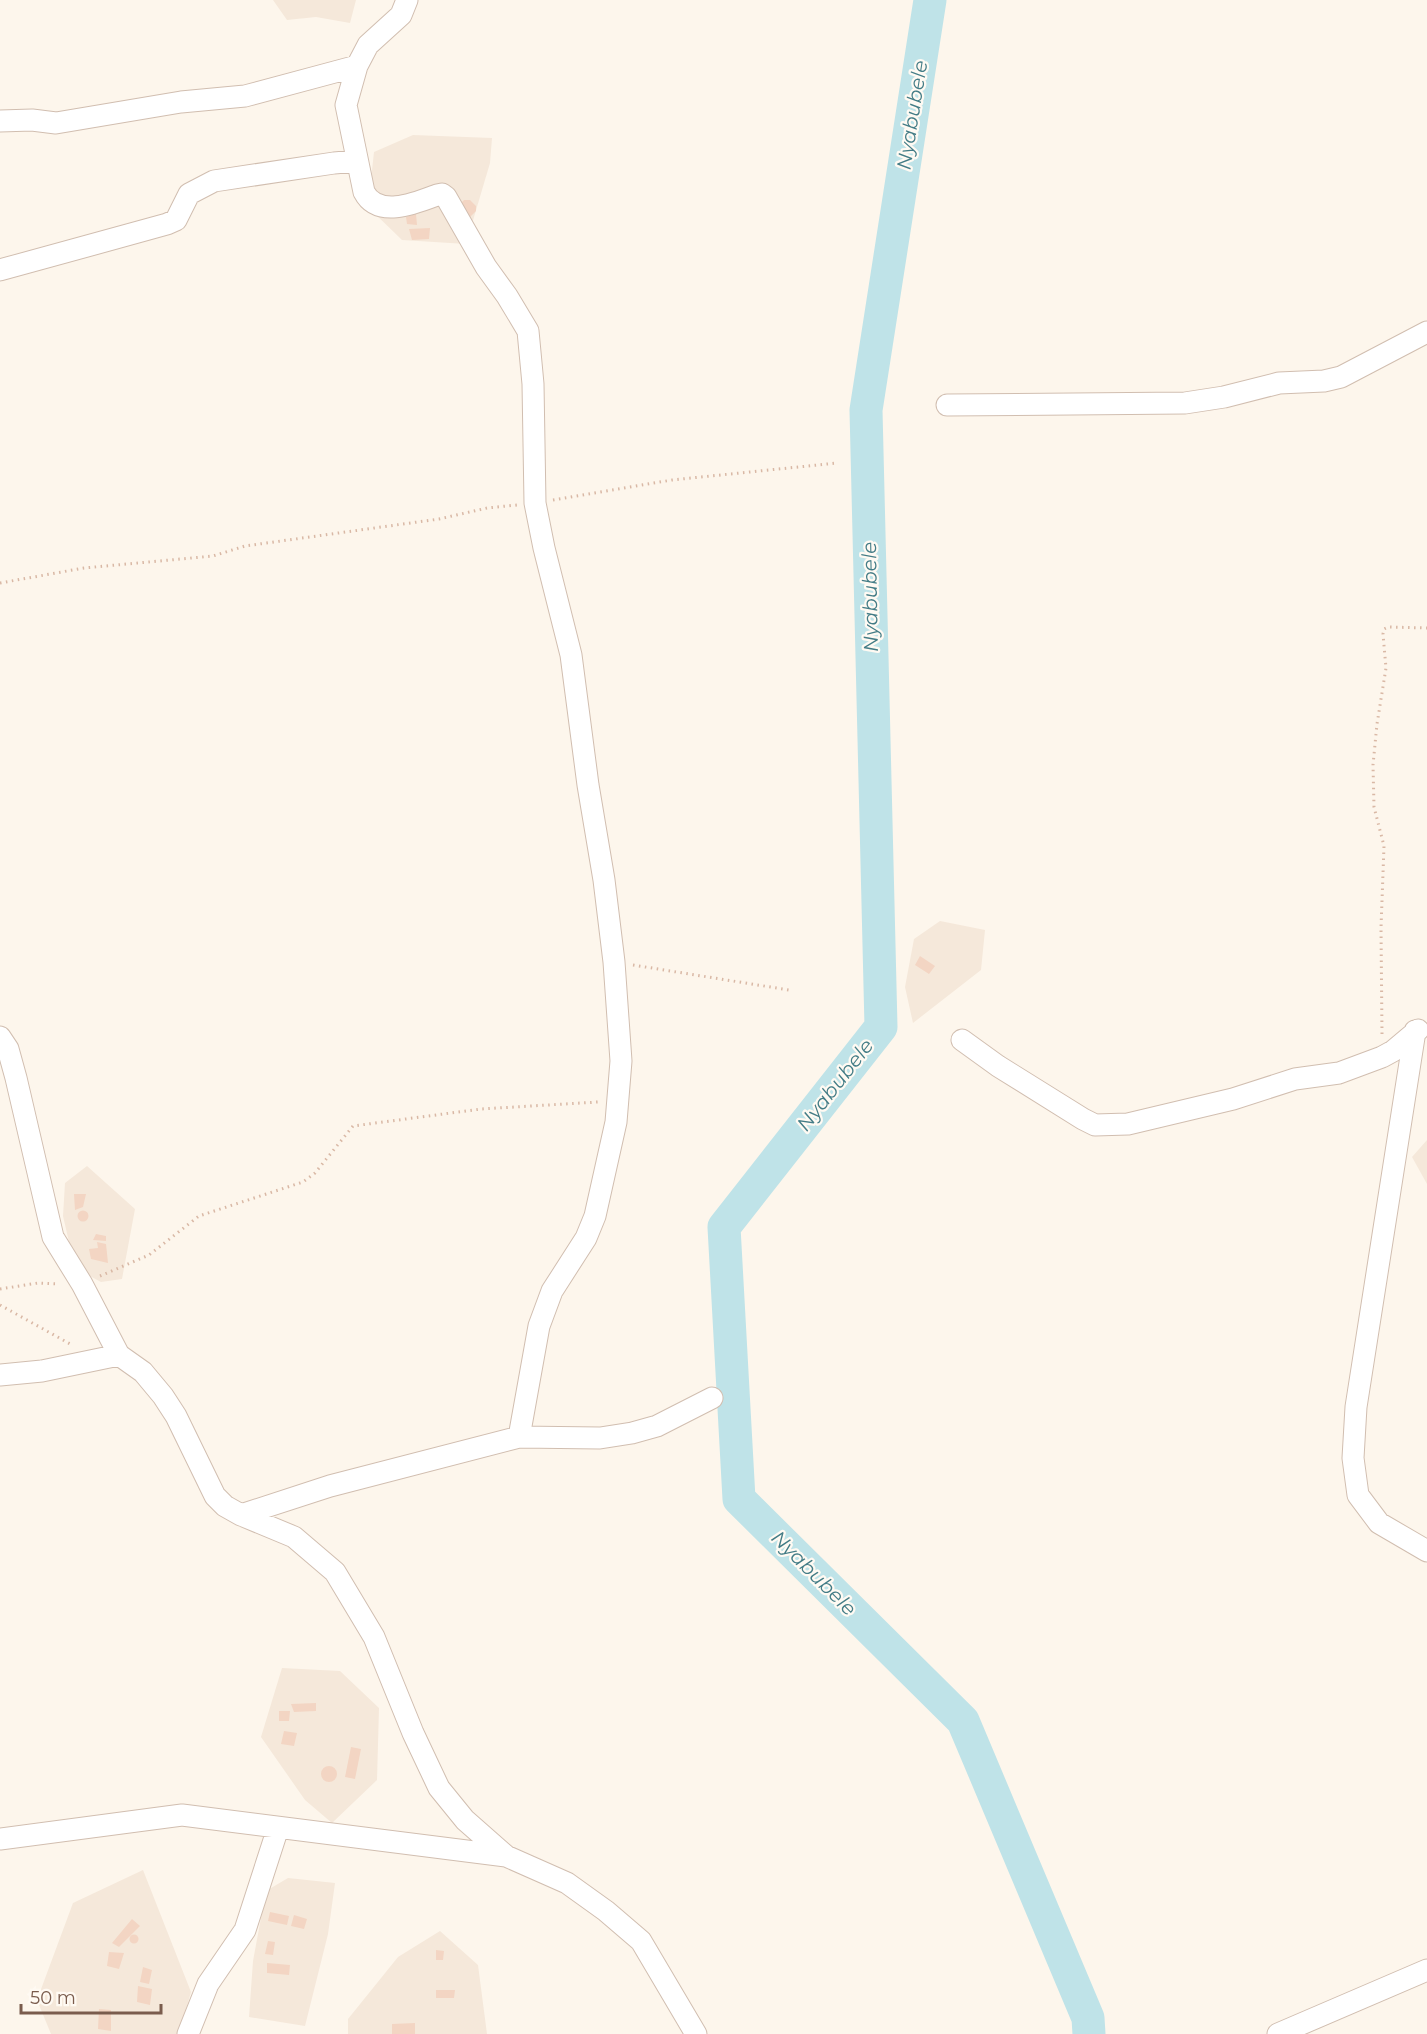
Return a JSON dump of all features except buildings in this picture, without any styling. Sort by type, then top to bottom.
[{"type":"street","points":[[407,0],[401,15],[368,45],[357,66],[346,105],[357,161],[364,192],[368,199],[376,203],[398,208],[437,195],[442,194],[446,197],[486,267],[528,331],[533,384],[535,503],[571,655],[614,962],[621,1061],[616,1122],[595,1216],[586,1238],[552,1291],[539,1326],[519,1437]]},
{"type":"street","points":[[0,121],[62,122],[181,102],[245,96],[357,66]]},
{"type":"street","points":[[0,270],[167,224],[176,220],[189,194],[214,181],[357,161]]},
{"type":"street","points":[[947,405],[1185,404],[1279,383],[1324,381],[1341,377],[1427,332]]},
{"type":"street","points":[[962,1040],[998,1066],[1083,1119],[1095,1125],[1115,1126],[1233,1099],[1295,1079],[1339,1073],[1382,1057],[1421,1028]]},
{"type":"street","points":[[1421,1028],[1356,1407],[1353,1458],[1358,1495],[1379,1523],[1427,1551]]},
{"type":"street","points":[[0,1037],[8,1049],[16,1078],[53,1237],[82,1284],[110,1357]]},
{"type":"street","points":[[0,1375],[42,1371],[110,1357],[143,1372],[176,1416],[215,1496],[225,1506],[241,1515],[294,1537],[335,1572],[374,1636],[413,1733],[439,1788],[465,1820],[506,1856]]},
{"type":"street","points":[[241,1515],[330,1486],[519,1437],[600,1438],[632,1433],[657,1426],[712,1398]]},
{"type":"street","points":[[0,1839],[182,1815],[506,1856],[567,1883],[606,1911],[641,1941],[696,2034]]},
{"type":"street","points":[[188,2034],[208,1984],[245,1930],[278,1828]]},
{"type":"street","points":[[1278,2034],[1427,1970]]},
{"type":"path","points":[[0,583],[84,568],[213,556],[245,546],[439,519],[487,508],[535,503],[672,480],[837,463]]},
{"type":"path","points":[[1382,1057],[1381,928],[1384,846],[1374,807],[1373,765],[1386,668],[1383,634],[1384,629],[1388,627],[1427,628]]},
{"type":"path","points":[[614,962],[789,990]]},
{"type":"path","points":[[0,1289],[38,1283],[82,1284],[149,1255],[199,1216],[303,1182],[315,1173],[353,1126],[481,1109],[618,1100]]},
{"type":"path","points":[[0,1305],[57,1338],[110,1357]]},
{"type":"shaded area","points":[[273,0],[356,0],[350,23],[316,17],[287,20]]},
{"type":"shaded area","points":[[413,135],[492,138],[490,163],[466,244],[402,240],[368,207],[374,152]]},
{"type":"shaded area","points":[[940,921],[985,930],[981,970],[913,1023],[905,987],[914,939]]},
{"type":"shaded area","points":[[1427,1140],[1427,1184],[1412,1157]]},
{"type":"shaded area","points":[[87,1166],[135,1209],[122,1279],[101,1282],[75,1268],[63,1216],[65,1183]]},
{"type":"shaded area","points":[[282,1668],[340,1671],[379,1708],[377,1780],[332,1823],[305,1800],[261,1737]]},
{"type":"shaded area","points":[[143,1870],[191,1992],[179,2034],[51,2034],[37,2000],[73,1903]]},
{"type":"shaded area","points":[[288,1878],[335,1883],[328,1934],[305,2026],[249,2017],[253,1961],[266,1891]]},
{"type":"shaded area","points":[[440,1931],[478,1965],[487,2034],[348,2034],[348,2019],[398,1957]]},
{"type":"waterway","name":"Nyabubele","points":[[930,0],[866,410],[881,1027],[724,1227],[739,1499],[963,1721],[1088,2018],[1089,2034]]}]
